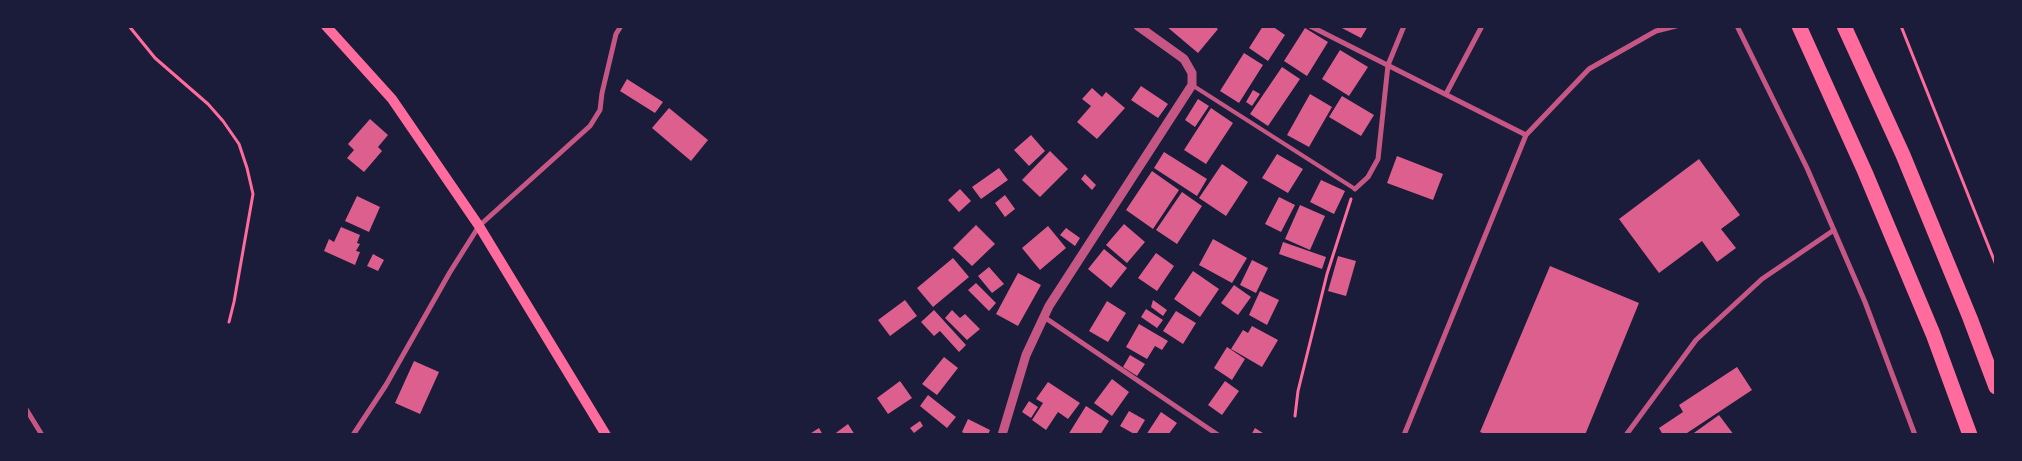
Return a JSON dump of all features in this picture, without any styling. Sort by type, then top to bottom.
[{"type":"highway","points":[[1799,26],[1865,172],[1932,334],[1970,435]]},
{"type":"highway","points":[[1844,26],[1903,155],[1970,318],[1996,387]]},
{"type":"main road","points":[[326,26],[392,99],[480,226],[606,435]]},
{"type":"street","points":[[353,435],[386,385],[450,272],[480,226],[590,126],[600,110],[602,93],[616,34],[622,26]]},
{"type":"street","points":[[1002,435],[1026,355],[1049,306],[1192,85],[1192,73],[1184,59],[1138,26]]},
{"type":"street","points":[[1310,26],[1526,135]]},
{"type":"street","points":[[1354,189],[1368,177],[1378,159],[1388,65],[1404,26]]},
{"type":"street","points":[[1446,94],[1482,26]]},
{"type":"street","points":[[1404,435],[1526,135],[1588,69],[1656,31],[1676,26]]},
{"type":"street","points":[[1737,26],[1807,168],[1834,230],[1865,302],[1915,435]]},
{"type":"street","points":[[1626,435],[1696,340],[1762,280],[1834,230]]},
{"type":"street","points":[[1044,317],[1218,435]]},
{"type":"street","points":[[26,409],[42,435]]},
{"type":"lane","points":[[1192,85],[1354,189]]},
{"type":"path","points":[[129,26],[155,58],[208,104],[239,144],[253,194],[229,322]]},
{"type":"path","points":[[1901,26],[1996,266]]},
{"type":"path","points":[[1296,416],[1298,391],[1327,274],[1354,189]]},
{"type":"building","points":[[1166,26],[1214,26],[1218,29],[1198,53]]},
{"type":"building","points":[[1263,26],[1272,26],[1285,35],[1268,61],[1249,48]]},
{"type":"building","points":[[1338,26],[1368,26],[1361,38]]},
{"type":"building","points":[[1305,28],[1328,42],[1307,76],[1284,61]]},
{"type":"building","points":[[1340,50],[1368,67],[1349,96],[1322,79]]},
{"type":"building","points":[[1244,53],[1263,65],[1239,103],[1220,91]]},
{"type":"building","points":[[1282,67],[1300,79],[1268,126],[1250,114]]},
{"type":"building","points":[[627,79],[663,102],[655,113],[620,91]]},
{"type":"building","points":[[1141,86],[1168,104],[1158,118],[1131,100]]},
{"type":"building","points":[[1092,88],[1102,97],[1106,92],[1125,108],[1097,139],[1077,122],[1091,106],[1082,99]]},
{"type":"building","points":[[1253,90],[1260,94],[1252,106],[1246,102]]},
{"type":"building","points":[[1310,94],[1332,107],[1309,147],[1287,135]]},
{"type":"building","points":[[1342,96],[1374,115],[1361,136],[1329,117]]},
{"type":"building","points":[[1198,99],[1209,106],[1195,127],[1185,120]]},
{"type":"building","points":[[669,108],[708,140],[691,161],[652,128]]},
{"type":"building","points":[[1211,108],[1233,123],[1206,164],[1184,150]]},
{"type":"building","points":[[370,119],[388,135],[378,147],[382,151],[364,172],[347,158],[354,150],[348,144]]},
{"type":"building","points":[[1031,135],[1045,151],[1029,166],[1014,150]]},
{"type":"building","points":[[1050,151],[1068,169],[1040,197],[1022,180]]},
{"type":"building","points":[[1164,152],[1207,179],[1197,196],[1154,168]]},
{"type":"building","points":[[1277,154],[1303,169],[1288,193],[1262,178]]},
{"type":"building","points":[[1397,156],[1443,174],[1433,200],[1387,183]]},
{"type":"building","points":[[1699,159],[1740,215],[1721,229],[1736,248],[1717,262],[1702,241],[1659,273],[1619,219]]},
{"type":"building","points":[[1222,164],[1248,182],[1226,216],[1199,198]]},
{"type":"building","points":[[999,168],[1008,180],[981,199],[972,187]]},
{"type":"building","points":[[1152,171],[1179,190],[1153,229],[1126,210]]},
{"type":"building","points":[[1085,174],[1096,185],[1092,190],[1081,179]]},
{"type":"building","points":[[1321,180],[1345,191],[1334,214],[1310,202]]},
{"type":"building","points":[[960,189],[971,201],[959,212],[948,200]]},
{"type":"building","points":[[1182,192],[1202,206],[1177,244],[1156,230]]},
{"type":"building","points":[[1005,195],[1015,209],[1005,217],[995,203]]},
{"type":"building","points":[[357,196],[380,207],[369,232],[345,221]]},
{"type":"building","points":[[1279,197],[1295,205],[1281,232],[1265,224]]},
{"type":"building","points":[[1300,205],[1325,216],[1310,250],[1285,239]]},
{"type":"building","points":[[1124,224],[1145,242],[1127,263],[1106,245]]},
{"type":"building","points":[[976,225],[995,244],[972,266],[953,248]]},
{"type":"building","points":[[1048,226],[1066,248],[1040,270],[1022,248]]},
{"type":"building","points":[[341,227],[360,235],[357,243],[360,244],[356,251],[360,252],[355,265],[324,251],[329,239],[334,242]]},
{"type":"building","points":[[1066,228],[1080,238],[1075,246],[1060,235]]},
{"type":"building","points":[[1213,239],[1247,258],[1232,283],[1199,265]]},
{"type":"building","points":[[1283,242],[1326,257],[1322,269],[1279,254]]},
{"type":"building","points":[[1104,249],[1127,268],[1111,288],[1088,269]]},
{"type":"building","points":[[1156,253],[1174,266],[1157,291],[1138,278]]},
{"type":"building","points":[[373,254],[384,260],[378,271],[367,266]]},
{"type":"building","points":[[1338,256],[1356,261],[1346,296],[1328,291]]},
{"type":"building","points":[[953,258],[969,277],[933,307],[917,288]]},
{"type":"building","points":[[1252,260],[1268,268],[1256,293],[1240,285]]},
{"type":"building","points":[[1550,266],[1639,303],[1585,435],[1488,435],[1480,432]]},
{"type":"building","points":[[989,267],[1004,284],[992,293],[978,276]]},
{"type":"building","points":[[1193,271],[1219,289],[1200,317],[1174,299]]},
{"type":"building","points":[[1018,273],[1041,285],[1018,326],[996,314]]},
{"type":"building","points":[[976,283],[996,303],[989,311],[968,290]]},
{"type":"building","points":[[1234,285],[1251,297],[1238,315],[1221,303]]},
{"type":"building","points":[[1260,291],[1279,300],[1267,325],[1249,315]]},
{"type":"building","points":[[905,300],[917,316],[890,336],[878,320]]},
{"type":"building","points":[[1153,300],[1167,310],[1163,316],[1151,307]]},
{"type":"building","points":[[1107,301],[1126,313],[1108,342],[1089,331]]},
{"type":"building","points":[[1146,309],[1163,320],[1157,328],[1141,317]]},
{"type":"building","points":[[934,310],[966,345],[959,352],[940,331],[934,336],[921,322]]},
{"type":"building","points":[[952,310],[960,318],[965,314],[980,329],[967,340],[945,318]]},
{"type":"building","points":[[1176,311],[1196,323],[1183,344],[1163,331]]},
{"type":"building","points":[[1139,324],[1168,341],[1162,350],[1155,346],[1147,359],[1126,347]]},
{"type":"building","points":[[1252,326],[1278,340],[1262,367],[1231,349],[1243,330],[1248,333]]},
{"type":"building","points":[[1227,347],[1245,359],[1232,380],[1214,368]]},
{"type":"building","points":[[1130,355],[1145,364],[1137,376],[1123,367]]},
{"type":"building","points":[[944,357],[958,368],[937,395],[922,384]]},
{"type":"building","points":[[414,361],[439,372],[420,414],[395,403]]},
{"type":"building","points":[[1737,367],[1752,390],[1684,435],[1663,435],[1659,428],[1683,412],[1679,405]]},
{"type":"building","points":[[1112,379],[1129,392],[1112,416],[1094,403]]},
{"type":"building","points":[[900,381],[912,398],[888,414],[877,398]]},
{"type":"building","points":[[1225,381],[1239,391],[1222,415],[1208,405]]},
{"type":"building","points":[[1048,382],[1080,403],[1068,419],[1058,412],[1046,430],[1032,420],[1043,403],[1036,399]]},
{"type":"building","points":[[928,395],[956,417],[947,428],[920,406]]},
{"type":"building","points":[[1029,401],[1038,407],[1031,418],[1022,412]]},
{"type":"building","points":[[1086,406],[1109,421],[1100,435],[1068,435]]},
{"type":"building","points":[[1129,411],[1145,420],[1136,435],[1120,426]]},
{"type":"building","points":[[1161,412],[1177,423],[1168,435],[1146,435]]},
{"type":"building","points":[[1719,415],[1734,435],[1691,435]]},
{"type":"building","points":[[968,419],[990,430],[988,435],[967,435],[962,432]]},
{"type":"building","points":[[920,421],[923,426],[914,433],[910,428]]},
{"type":"building","points":[[848,424],[855,435],[833,435]]},
{"type":"building","points":[[819,428],[823,435],[808,435]]},
{"type":"building","points":[[1255,428],[1266,435],[1251,435]]}]
